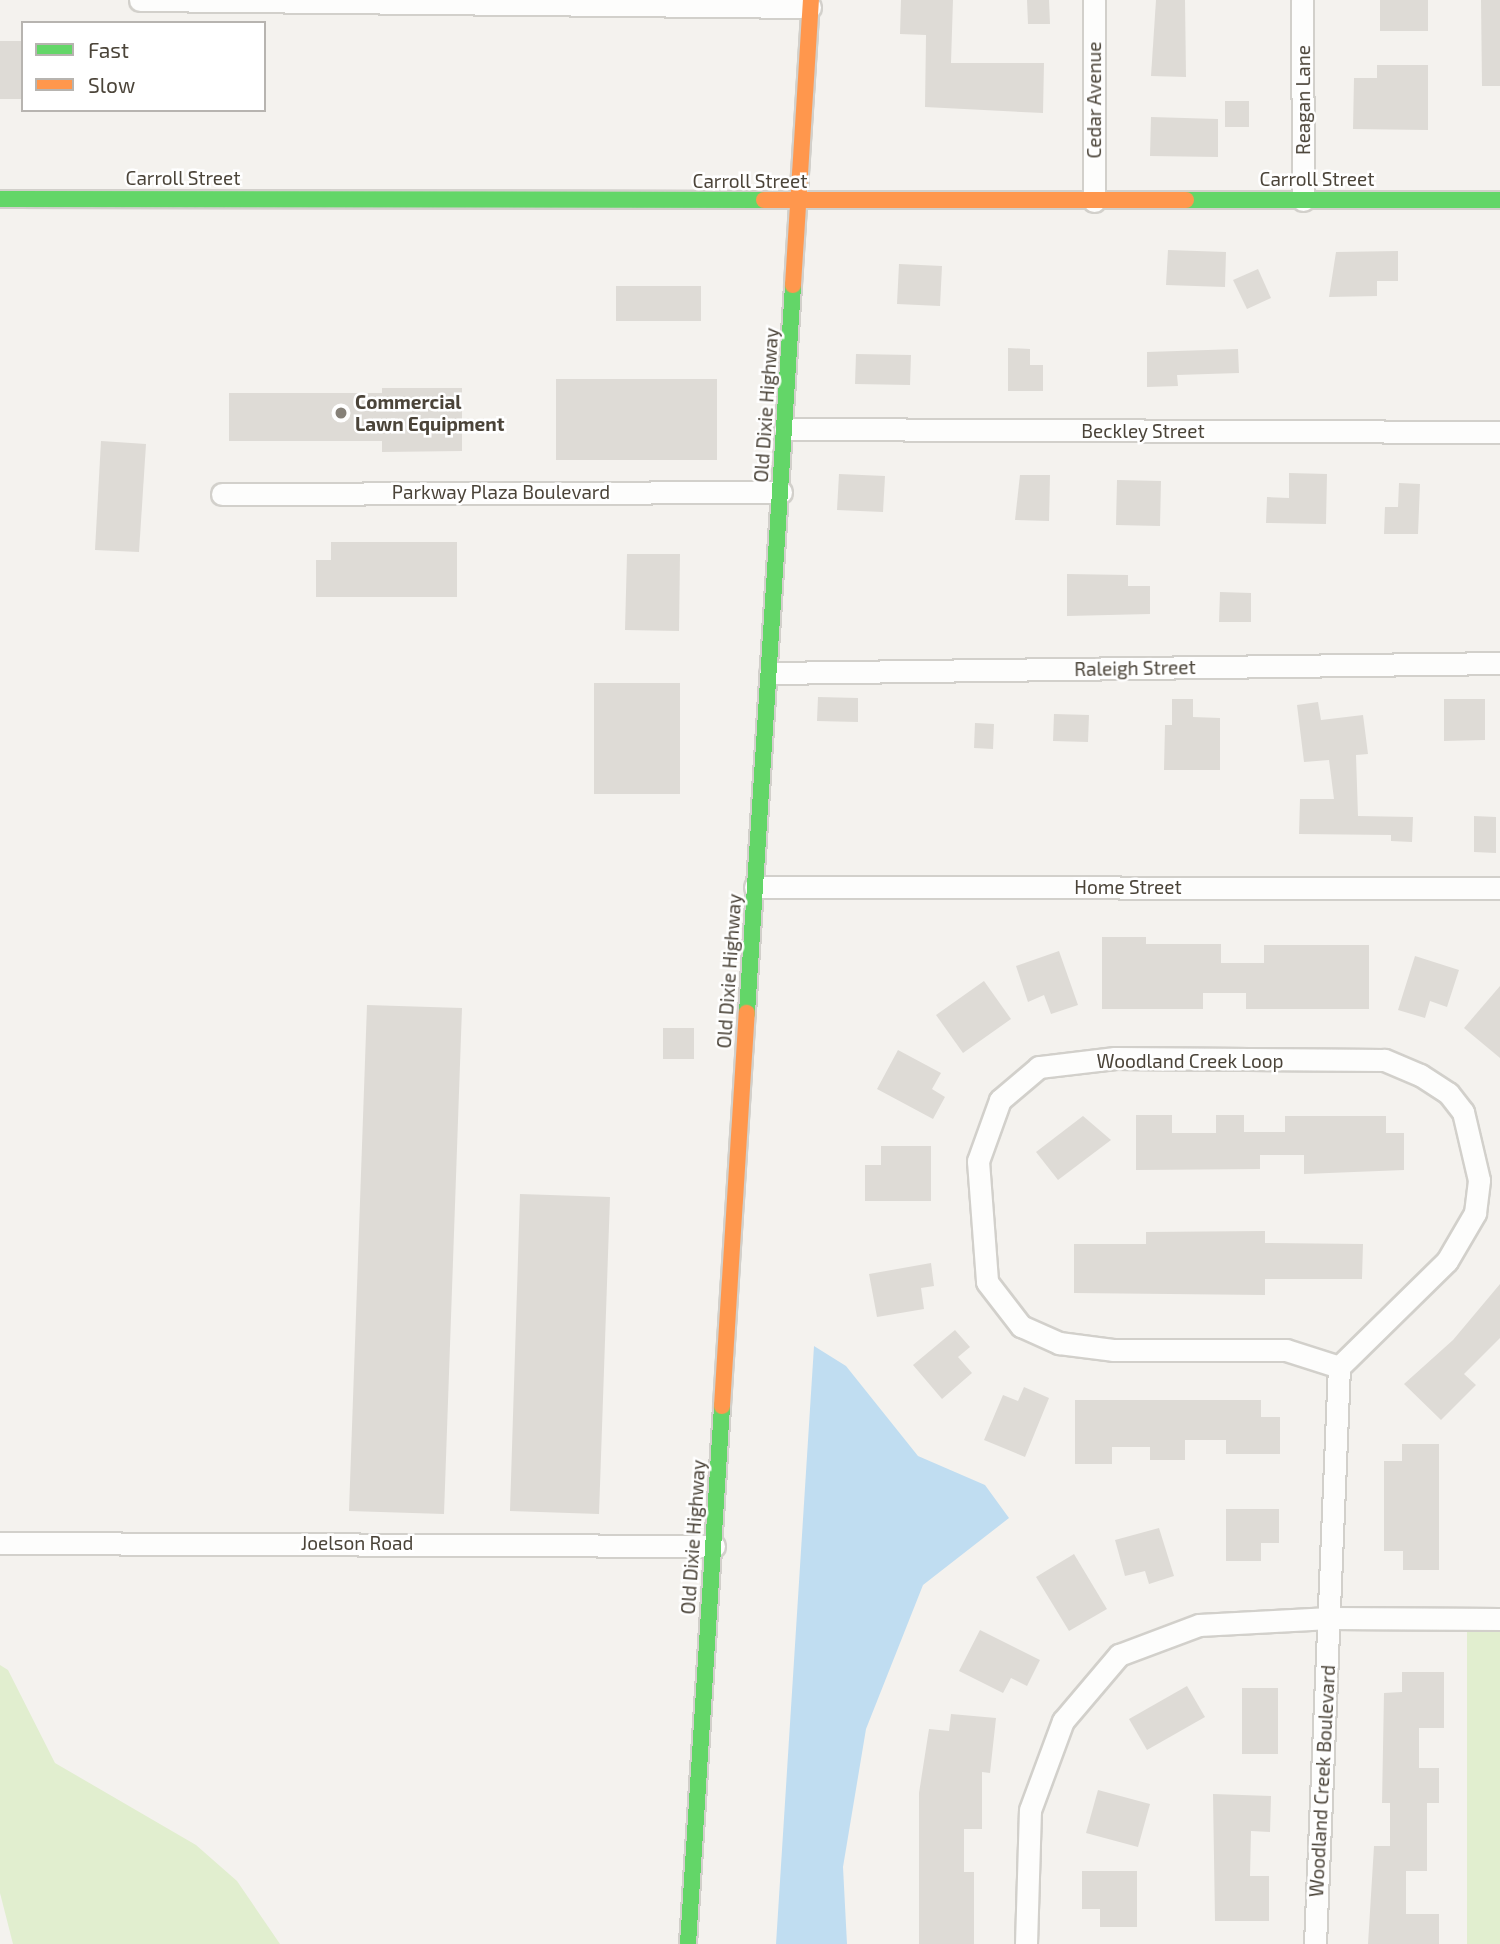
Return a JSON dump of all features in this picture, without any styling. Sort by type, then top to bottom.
[{"type":"street","points":[[140,0],[810,4]]},
{"type":"street","name":"Cedar Avenue","points":[[1094,0],[1094,201]]},
{"type":"street","name":"Reagan Lane","points":[[1302,0],[1303,200]]},
{"type":"street","name":"Old Dixie Highway","points":[[688,1944],[801,203],[810,4]]},
{"type":"street","name":"Carroll Street","points":[[0,199],[801,203],[1500,200]]},
{"type":"street","name":"Beckley Street","points":[[785,429],[1500,432]]},
{"type":"street","name":"Parkway Plaza Boulevard","points":[[222,494],[781,492]]},
{"type":"street","name":"Raleigh Street","points":[[770,673],[1500,663]]},
{"type":"street","name":"Home Street","points":[[755,887],[1500,888]]},
{"type":"street","name":"Woodland Creek Loop","points":[[1115,1058],[1384,1060],[1448,1093],[1463,1111],[1473,1142],[1479,1180],[1475,1213],[1447,1261],[1339,1367],[1286,1350],[1099,1349],[1059,1343],[1021,1326],[987,1282],[978,1161],[1000,1100],[1040,1067],[1115,1058]]},
{"type":"street","points":[[1330,1618],[1339,1367]]},
{"type":"street","name":"Joelson Road","points":[[0,1543],[714,1546]]},
{"type":"street","points":[[1027,1944],[1030,1810],[1063,1721],[1119,1655],[1199,1625],[1330,1618],[1500,1619]]},
{"type":"street","name":"Woodland Creek Boulevard","points":[[1315,1944],[1330,1618]]},
{"type":"green space","points":[[1467,1632],[1500,1632],[1500,1944],[1467,1944]]},
{"type":"green space","points":[[0,1665],[8,1670],[55,1763],[196,1845],[237,1881],[280,1944],[13,1944],[0,1893]]},
{"type":"water","points":[[814,1346],[846,1366],[918,1456],[985,1485],[1009,1518],[923,1585],[866,1729],[843,1867],[847,1944],[776,1944]]},
{"type":"building","points":[[901,0],[953,0],[951,63],[1044,63],[1043,113],[925,107],[926,35],[900,34]]},
{"type":"building","points":[[1027,0],[1049,0],[1050,24],[1028,24]]},
{"type":"building","points":[[1156,0],[1185,0],[1186,77],[1151,76]]},
{"type":"building","points":[[1380,0],[1428,0],[1428,31],[1380,31]]},
{"type":"building","points":[[1481,0],[1500,0],[1500,86],[1482,86]]},
{"type":"building","points":[[0,41],[21,41],[21,99],[0,99]]},
{"type":"building","points":[[1377,65],[1428,65],[1428,130],[1353,129],[1354,78],[1377,78]]},
{"type":"building","points":[[1225,101],[1249,101],[1249,127],[1225,127]]},
{"type":"building","points":[[1151,117],[1218,119],[1218,157],[1150,156]]},
{"type":"building","points":[[1168,250],[1226,252],[1225,287],[1166,285]]},
{"type":"building","points":[[1398,251],[1398,281],[1377,281],[1377,296],[1329,297],[1336,252]]},
{"type":"building","points":[[899,264],[942,266],[940,306],[897,304]]},
{"type":"building","points":[[1258,269],[1271,298],[1247,309],[1233,280]]},
{"type":"building","points":[[616,286],[701,286],[701,321],[616,321]]},
{"type":"building","points":[[1008,348],[1030,349],[1030,365],[1043,365],[1043,391],[1008,391]]},
{"type":"building","points":[[1238,349],[1239,373],[1177,375],[1178,386],[1147,387],[1147,352]]},
{"type":"building","points":[[856,354],[911,355],[910,385],[855,384]]},
{"type":"building","points":[[556,379],[717,379],[717,460],[556,460]]},
{"type":"building","points":[[382,388],[462,388],[462,451],[382,452],[382,441],[229,441],[229,393],[382,393]]},
{"type":"building","points":[[101,441],[146,444],[139,552],[95,550]]},
{"type":"building","points":[[1289,473],[1327,474],[1326,524],[1266,523],[1267,497],[1289,498]]},
{"type":"building","points":[[839,474],[885,476],[883,512],[837,510]]},
{"type":"building","points":[[1020,475],[1050,475],[1049,521],[1015,520]]},
{"type":"building","points":[[1117,480],[1161,481],[1160,526],[1116,525]]},
{"type":"building","points":[[1399,483],[1420,484],[1418,534],[1384,534],[1385,507],[1398,507]]},
{"type":"building","points":[[331,542],[457,542],[457,597],[316,597],[316,560],[331,560]]},
{"type":"building","points":[[627,554],[680,554],[679,631],[625,630]]},
{"type":"building","points":[[1067,574],[1128,575],[1128,586],[1150,586],[1150,614],[1067,616]]},
{"type":"building","points":[[1220,592],[1251,593],[1251,622],[1219,622]]},
{"type":"building","points":[[594,683],[680,683],[680,794],[594,794]]},
{"type":"building","points":[[818,697],[858,698],[858,722],[817,721]]},
{"type":"building","points":[[1172,699],[1193,699],[1193,717],[1220,718],[1220,770],[1164,770],[1165,725],[1172,725]]},
{"type":"building","points":[[1444,699],[1485,699],[1485,740],[1444,741]]},
{"type":"building","points":[[1318,702],[1321,720],[1363,715],[1368,754],[1356,755],[1358,816],[1413,817],[1412,842],[1391,841],[1391,835],[1299,834],[1300,799],[1334,799],[1329,760],[1304,762],[1297,705]]},
{"type":"building","points":[[1054,714],[1089,715],[1088,742],[1053,741]]},
{"type":"building","points":[[975,723],[994,724],[993,749],[974,748]]},
{"type":"building","points":[[1474,816],[1496,817],[1496,853],[1474,852]]},
{"type":"building","points":[[1102,937],[1146,937],[1146,944],[1221,944],[1221,963],[1264,963],[1264,945],[1369,945],[1369,1009],[1246,1009],[1246,993],[1203,993],[1203,1009],[1102,1009]]},
{"type":"building","points":[[1059,951],[1078,1005],[1051,1014],[1044,995],[1028,1002],[1016,966]]},
{"type":"building","points":[[1415,956],[1459,970],[1447,1007],[1430,1001],[1425,1018],[1398,1010]]},
{"type":"building","points":[[984,981],[1011,1019],[963,1053],[936,1015]]},
{"type":"building","points":[[1500,986],[1500,1058],[1464,1028]]},
{"type":"building","points":[[367,1005],[462,1008],[444,1514],[349,1511]]},
{"type":"building","points":[[663,1028],[694,1028],[694,1059],[663,1059]]},
{"type":"building","points":[[898,1050],[941,1073],[932,1089],[945,1097],[933,1119],[877,1089]]},
{"type":"building","points":[[1136,1115],[1172,1115],[1172,1133],[1216,1133],[1216,1115],[1244,1115],[1244,1132],[1285,1132],[1285,1116],[1386,1116],[1386,1133],[1404,1133],[1404,1170],[1304,1174],[1304,1155],[1260,1155],[1260,1169],[1136,1170]]},
{"type":"building","points":[[1083,1116],[1111,1140],[1058,1180],[1036,1152]]},
{"type":"building","points":[[881,1146],[931,1146],[931,1201],[865,1201],[865,1165],[881,1165]]},
{"type":"building","points":[[520,1194],[610,1197],[599,1514],[510,1511]]},
{"type":"building","points":[[1265,1231],[1265,1243],[1363,1244],[1362,1279],[1265,1279],[1265,1295],[1074,1293],[1074,1244],[1146,1244],[1146,1232]]},
{"type":"building","points":[[931,1263],[934,1286],[921,1288],[924,1309],[877,1317],[869,1274]]},
{"type":"building","points":[[1500,1284],[1500,1338],[1464,1374],[1476,1385],[1441,1420],[1404,1384],[1453,1340]]},
{"type":"building","points":[[955,1330],[970,1347],[958,1357],[972,1373],[942,1399],[913,1365]]},
{"type":"building","points":[[1024,1387],[1049,1398],[1025,1457],[984,1440],[1003,1395],[1018,1401]]},
{"type":"building","points":[[1075,1400],[1261,1400],[1261,1417],[1280,1417],[1280,1454],[1226,1454],[1226,1440],[1185,1440],[1185,1460],[1150,1460],[1150,1447],[1112,1447],[1112,1464],[1075,1464]]},
{"type":"building","points":[[1402,1444],[1439,1444],[1439,1570],[1403,1570],[1403,1551],[1384,1551],[1384,1461],[1402,1461]]},
{"type":"building","points":[[1226,1509],[1279,1509],[1279,1543],[1261,1543],[1261,1561],[1226,1561]]},
{"type":"building","points":[[1159,1528],[1174,1576],[1149,1584],[1145,1571],[1125,1576],[1115,1540]]},
{"type":"building","points":[[1074,1554],[1107,1609],[1069,1631],[1036,1577]]},
{"type":"building","points":[[980,1630],[1040,1660],[1027,1686],[1011,1678],[1003,1693],[959,1671]]},
{"type":"building","points":[[1402,1672],[1444,1672],[1444,1728],[1419,1728],[1419,1768],[1439,1768],[1439,1803],[1427,1803],[1427,1871],[1406,1871],[1406,1914],[1439,1914],[1439,1944],[1368,1944],[1374,1846],[1390,1846],[1390,1803],[1382,1803],[1384,1693],[1402,1692]]},
{"type":"building","points":[[1187,1686],[1205,1717],[1147,1750],[1129,1719]]},
{"type":"building","points":[[1242,1688],[1278,1688],[1278,1754],[1242,1754]]},
{"type":"building","points":[[951,1714],[996,1718],[990,1773],[982,1772],[982,1829],[964,1829],[964,1872],[974,1872],[974,1944],[919,1944],[919,1793],[929,1729],[949,1731]]},
{"type":"building","points":[[1098,1790],[1150,1804],[1138,1847],[1086,1833]]},
{"type":"building","points":[[1213,1794],[1271,1796],[1270,1832],[1251,1831],[1250,1876],[1269,1876],[1269,1921],[1215,1921]]},
{"type":"building","points":[[1082,1871],[1137,1871],[1137,1927],[1100,1927],[1100,1909],[1082,1909]]},
{"type":"traffic: fast","points":[[0,199],[764,200]]},
{"type":"traffic: fast","points":[[1186,200],[1500,200]]},
{"type":"traffic: fast","points":[[747,1013],[793,285]]},
{"type":"traffic: fast","points":[[688,1944],[722,1406]]},
{"type":"traffic: slow","points":[[793,285],[811,0]]},
{"type":"traffic: slow","points":[[764,200],[1186,200]]},
{"type":"traffic: slow","points":[[722,1406],[747,1013]]},
{"type":"place","name":"Commercial Lawn Equipment","points":[[341,413]]}]
